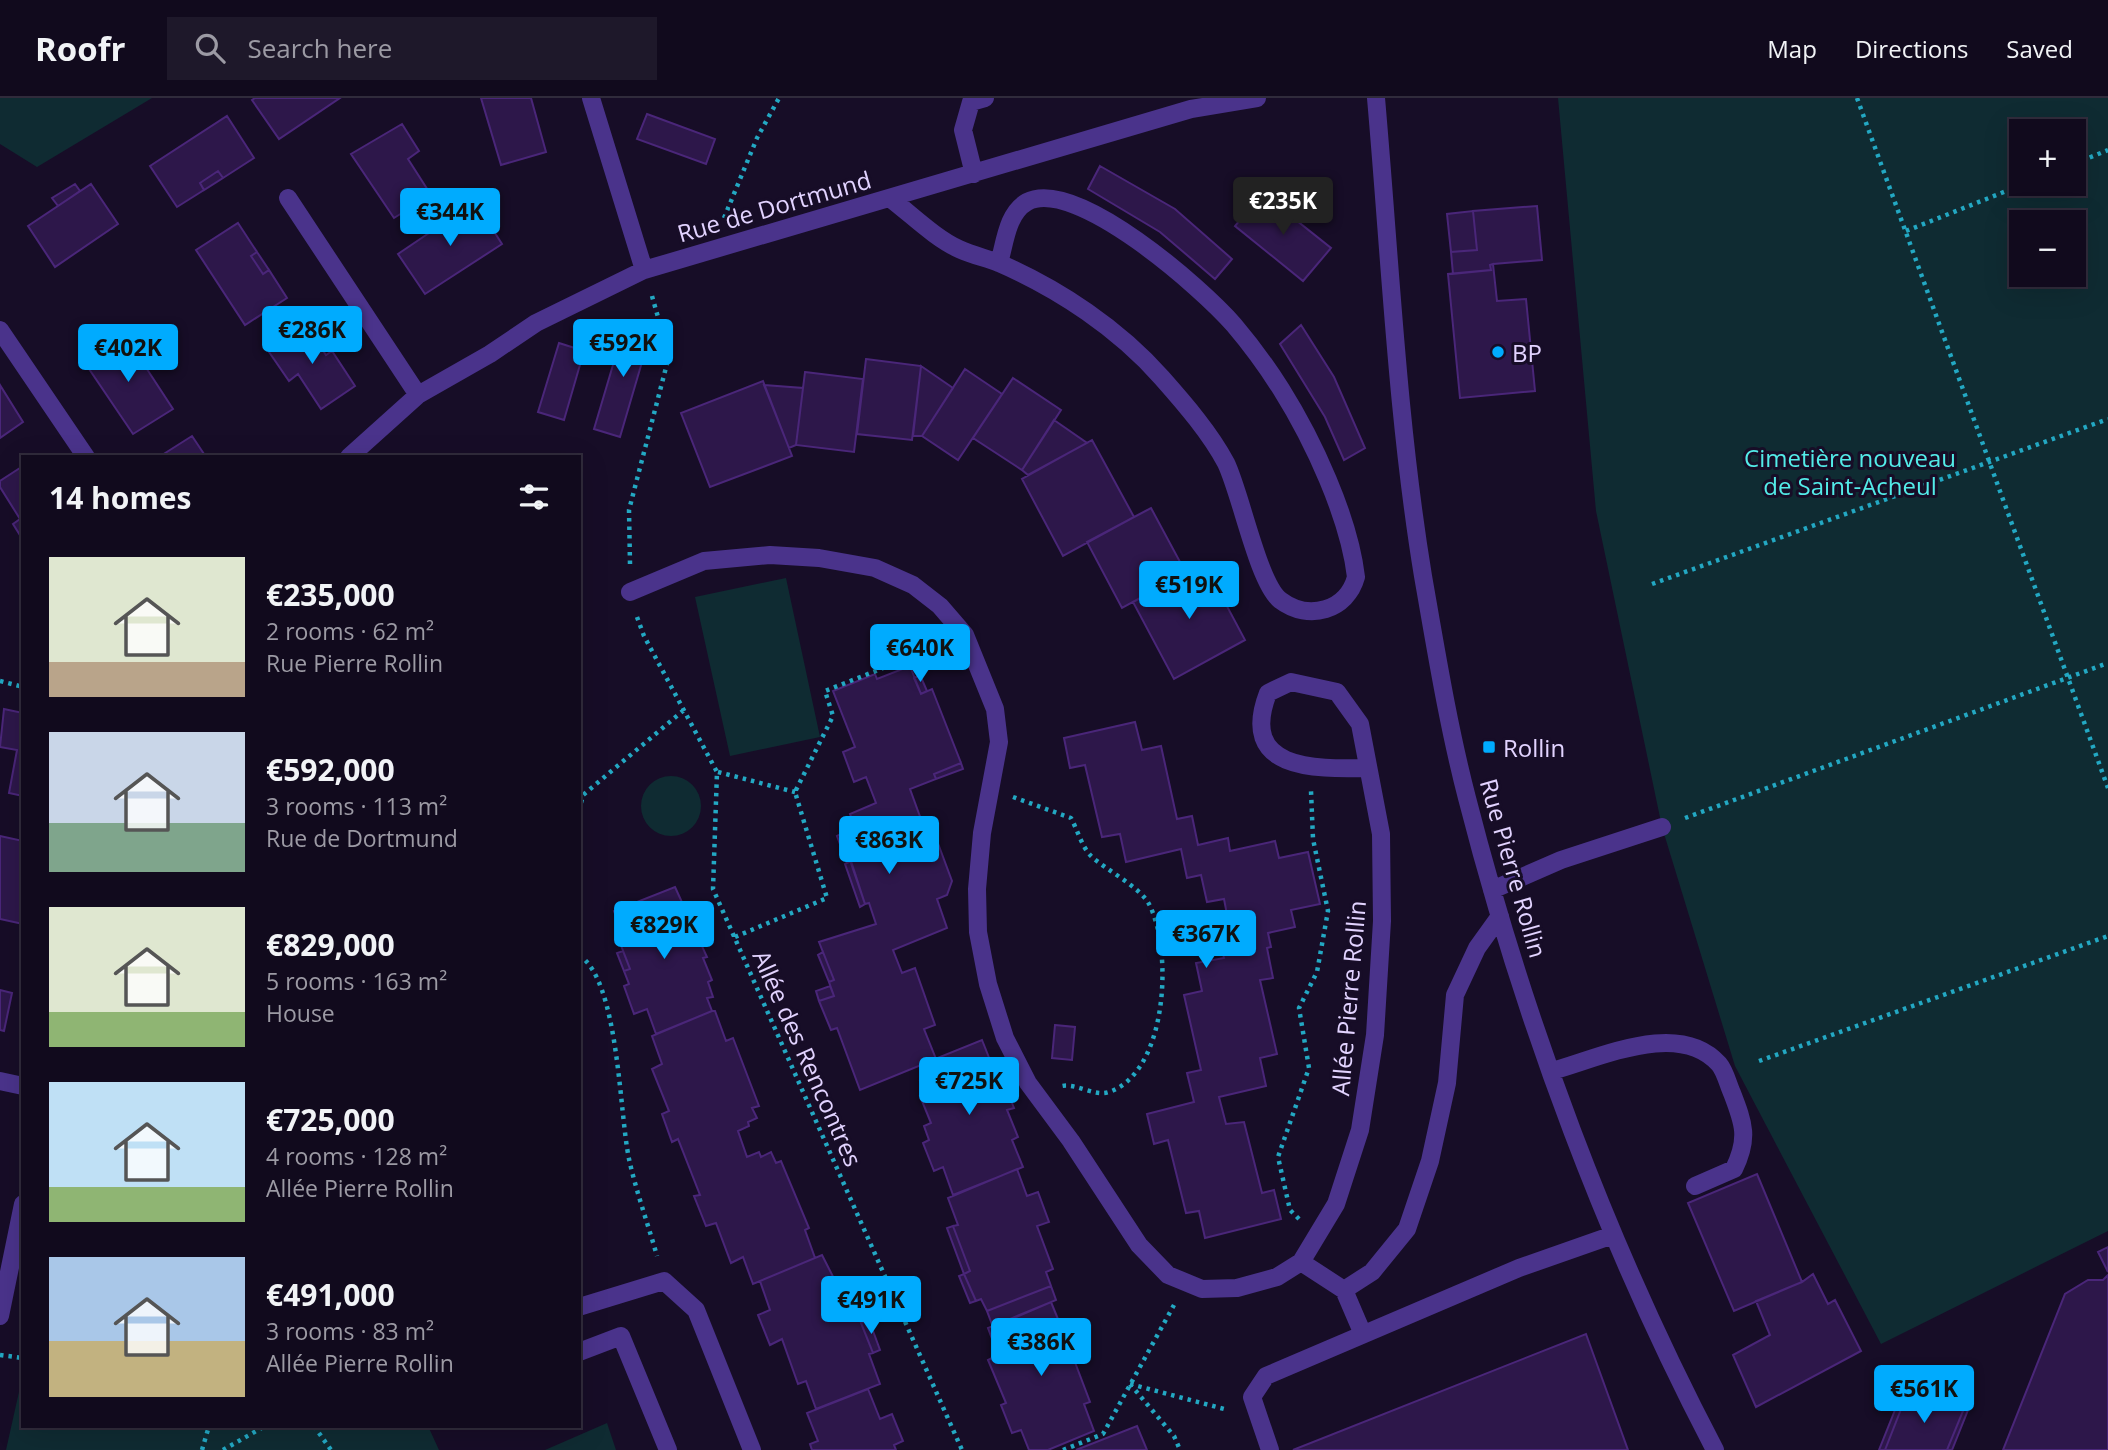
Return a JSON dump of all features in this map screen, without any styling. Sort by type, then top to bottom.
[{"type":"street","points":[[591,98],[644,270]]},
{"type":"street","points":[[974,174],[963,130],[971,102],[985,98]]},
{"type":"street","name":"Rue de Dortmund","points":[[351,455],[418,395],[490,354],[536,323],[644,270],[1191,109],[1257,98]]},
{"type":"street","name":"Rue Pierre Rollin","points":[[1376,98],[1412,502],[1449,716],[1466,794],[1500,916],[1552,1071],[1613,1234],[1671,1366],[1715,1450]]},
{"type":"street","points":[[891,199],[957,248],[999,263],[1051,289],[1087,312],[1161,376],[1212,440],[1226,464],[1267,581],[1281,600],[1318,611],[1331,609],[1344,601],[1353,589],[1356,577],[1331,493],[1302,424],[1273,377],[1232,323],[1170,265],[1116,226],[1078,205],[1049,196],[1027,202],[1012,216],[999,263]]},
{"type":"street","points":[[288,198],[418,395]]},
{"type":"street","points":[[0,330],[85,455]]},
{"type":"street","name":"Allée Pierre Rollin","points":[[630,593],[704,561],[770,555],[819,558],[875,568],[914,585],[940,606],[965,635],[995,709],[999,742],[993,789],[982,833],[977,889],[978,932],[988,984],[1005,1038],[1028,1083],[1139,1245],[1168,1275],[1202,1289],[1237,1288],[1277,1277],[1301,1262],[1336,1204],[1360,1130],[1375,1035],[1382,921],[1381,834],[1360,724],[1337,692],[1292,682],[1268,693],[1259,716],[1263,735],[1266,744],[1285,761],[1311,769],[1368,768]]},
{"type":"street","points":[[1492,890],[1562,860],[1662,827]]},
{"type":"street","points":[[1344,1290],[1372,1272],[1407,1229],[1430,1161],[1447,1083],[1455,995],[1477,948],[1500,916]]},
{"type":"street","points":[[1552,1071],[1652,1043],[1677,1042],[1702,1049],[1721,1066],[1743,1121],[1744,1147],[1734,1169],[1695,1186]]},
{"type":"street","points":[[0,1081],[21,1086]]},
{"type":"street","points":[[0,1316],[21,1214]]},
{"type":"street","points":[[1270,1450],[1252,1397],[1266,1376],[1362,1332],[1519,1268],[1613,1234]]},
{"type":"street","points":[[1301,1262],[1344,1290],[1362,1332]]},
{"type":"street","points":[[581,1306],[664,1281],[696,1310],[752,1450]]},
{"type":"street","points":[[581,1351],[621,1336],[668,1450]]},
{"type":"path","points":[[712,249],[757,138],[779,98]]},
{"type":"path","points":[[1857,98],[2108,788]]},
{"type":"path","points":[[2086,159],[2108,150]]},
{"type":"path","points":[[1906,232],[2009,190]]},
{"type":"path","name":"Allée des Rencontres","points":[[644,270],[669,356],[629,510],[630,593],[643,636],[717,772],[713,889],[962,1450]]},
{"type":"path","points":[[1652,584],[2108,419]]},
{"type":"path","points":[[735,937],[827,898],[795,792],[833,716],[825,691],[965,635]]},
{"type":"path","points":[[1662,827],[2108,663]]},
{"type":"path","points":[[0,681],[21,686]]},
{"type":"path","points":[[581,802],[583,794],[684,710]]},
{"type":"path","points":[[1311,769],[1313,839],[1328,911],[1317,972],[1299,1008],[1308,1069],[1278,1157],[1290,1210],[1316,1238]]},
{"type":"path","points":[[717,772],[795,792]]},
{"type":"path","points":[[993,789],[1071,818],[1089,854],[1148,901],[1161,936],[1163,1008],[1146,1053],[1129,1082],[1107,1093],[1065,1085],[1041,1100]]},
{"type":"path","points":[[1759,1061],[2108,936]]},
{"type":"path","points":[[581,957],[601,981],[615,1055],[629,1158],[664,1281]]},
{"type":"path","points":[[1063,1450],[1102,1434],[1187,1283]]},
{"type":"path","points":[[0,1355],[21,1358]]},
{"type":"path","points":[[1130,1384],[1259,1418]]},
{"type":"path","points":[[1130,1384],[1174,1436],[1180,1450]]},
{"type":"path","points":[[202,1450],[208,1428]]},
{"type":"path","points":[[223,1450],[262,1428]]},
{"type":"path","points":[[315,1428],[331,1450]]},
{"type":"green space","points":[[0,98],[152,98],[37,167],[0,144]]},
{"type":"green space","name":"Cimetière nouveau de Saint-Acheul","points":[[1558,98],[2108,98],[2108,1231],[1881,1344],[1735,1066],[1662,827],[1596,511]]},
{"type":"green space","points":[[786,578],[820,737],[730,756],[695,597]]},
{"type":"green space","points":[[665,776],[677,776],[693,784],[699,794],[699,818],[693,828],[677,836],[665,836],[649,828],[641,812],[641,800],[649,784]]},
{"type":"green space","points":[[21,1383],[21,1428],[429,1428],[439,1450],[6,1450]]},
{"type":"green space","points":[[607,1423],[616,1450],[545,1450]]},
{"type":"building","points":[[340,98],[279,139],[252,100]]},
{"type":"building","points":[[481,98],[531,98],[546,152],[501,165]]},
{"type":"building","points":[[647,114],[715,139],[706,164],[637,139]]},
{"type":"building","points":[[227,116],[254,158],[223,178],[218,171],[200,183],[204,190],[177,207],[150,166]]},
{"type":"building","points":[[402,124],[419,151],[408,159],[431,195],[394,218],[351,154]]},
{"type":"building","points":[[1100,166],[1175,209],[1232,259],[1215,279],[1160,232],[1088,189]]},
{"type":"building","points":[[218,171],[223,178],[204,190],[200,183]]},
{"type":"building","points":[[75,184],[80,191],[58,206],[52,198]]},
{"type":"building","points":[[91,184],[118,224],[55,267],[28,226]]},
{"type":"building","points":[[1262,193],[1331,248],[1303,281],[1235,226]]},
{"type":"building","points":[[475,202],[502,244],[425,294],[398,254]]},
{"type":"building","points":[[1537,206],[1542,260],[1493,264],[1490,265],[1491,270],[1453,274],[1451,252],[1477,250],[1473,211]]},
{"type":"building","points":[[1473,211],[1477,250],[1451,252],[1447,214]]},
{"type":"building","points":[[238,223],[257,252],[251,256],[263,274],[269,270],[287,298],[245,325],[196,250]]},
{"type":"building","points":[[257,252],[269,270],[263,274],[251,256]]},
{"type":"building","points":[[1493,264],[1497,301],[1526,299],[1535,391],[1460,398],[1448,274],[1491,270],[1490,265]]},
{"type":"building","points":[[626,321],[652,328],[620,437],[594,429]]},
{"type":"building","points":[[305,324],[326,355],[332,351],[355,386],[321,409],[298,374],[289,381],[267,349]]},
{"type":"building","points":[[1301,325],[1334,377],[1365,448],[1344,460],[1325,417],[1280,344]]},
{"type":"building","points":[[124,334],[173,409],[133,434],[83,360]]},
{"type":"building","points":[[559,343],[584,351],[564,420],[538,412]]},
{"type":"building","points":[[866,359],[921,366],[912,440],[857,434]]},
{"type":"building","points":[[921,366],[953,388],[922,436],[913,436]]},
{"type":"building","points":[[965,369],[1002,394],[958,460],[922,436]]},
{"type":"building","points":[[805,372],[863,379],[854,452],[796,445]]},
{"type":"building","points":[[1013,378],[1061,410],[1022,470],[973,438]]},
{"type":"building","points":[[763,381],[792,456],[710,487],[681,413]]},
{"type":"building","points":[[0,385],[23,422],[0,438]]},
{"type":"building","points":[[764,385],[803,388],[796,445],[789,448]]},
{"type":"building","points":[[1054,420],[1087,443],[1028,475],[1022,470]]},
{"type":"building","points":[[192,436],[205,455],[162,455]]},
{"type":"building","points":[[1092,440],[1134,517],[1063,556],[1022,479]]},
{"type":"building","points":[[21,467],[21,537],[13,524],[20,519],[0,487],[0,481]]},
{"type":"building","points":[[1151,508],[1186,573],[1122,608],[1087,542]]},
{"type":"building","points":[[1204,563],[1245,640],[1174,679],[1133,602]]},
{"type":"building","points":[[910,666],[921,694],[932,689],[961,763],[934,774],[936,779],[910,789],[926,833],[933,830],[952,881],[947,895],[937,899],[947,928],[893,950],[902,973],[915,968],[935,1025],[924,1029],[936,1059],[860,1090],[837,1028],[831,1030],[819,1001],[834,996],[829,982],[834,980],[819,942],[876,924],[869,903],[865,904],[841,834],[856,830],[850,814],[876,803],[866,777],[854,782],[843,752],[855,747],[833,691],[875,674],[877,679]]},
{"type":"building","points":[[920,675],[927,691],[921,694],[914,678]]},
{"type":"building","points":[[4,709],[21,713],[21,796],[9,793],[17,750],[0,747]]},
{"type":"building","points":[[1135,722],[1142,750],[1161,746],[1177,819],[1192,816],[1198,845],[1228,838],[1230,851],[1275,841],[1279,858],[1308,852],[1320,904],[1291,910],[1295,927],[1268,933],[1271,947],[1267,948],[1273,978],[1260,980],[1277,1054],[1260,1058],[1266,1086],[1219,1097],[1226,1124],[1244,1122],[1262,1193],[1274,1190],[1281,1219],[1205,1238],[1199,1211],[1186,1213],[1168,1140],[1154,1144],[1147,1114],[1194,1102],[1187,1073],[1201,1070],[1184,995],[1202,991],[1196,963],[1224,958],[1217,928],[1229,925],[1224,899],[1207,902],[1201,875],[1187,878],[1181,849],[1126,862],[1120,834],[1102,837],[1085,765],[1070,768],[1064,738]]},
{"type":"building","points":[[961,763],[963,769],[936,779],[934,774]]},
{"type":"building","points":[[841,834],[851,861],[847,863],[837,836]]},
{"type":"building","points":[[0,836],[21,841],[21,924],[0,919]]},
{"type":"building","points":[[851,861],[865,904],[860,907],[845,864]]},
{"type":"building","points":[[675,887],[707,957],[703,958],[712,980],[708,982],[713,997],[707,998],[712,1011],[656,1034],[647,1009],[634,1014],[624,986],[629,984],[624,971],[630,969],[619,940],[624,938],[614,911]]},
{"type":"building","points":[[696,909],[707,938],[700,940],[689,912]]},
{"type":"building","points":[[623,951],[630,969],[624,971],[617,953]]},
{"type":"building","points":[[823,952],[834,980],[829,982],[818,955]]},
{"type":"building","points":[[830,986],[834,996],[819,1001],[816,991]]},
{"type":"building","points":[[0,990],[12,993],[4,1031],[0,1030]]},
{"type":"building","points":[[715,1011],[726,1041],[733,1038],[759,1106],[752,1108],[757,1118],[738,1131],[747,1157],[759,1152],[761,1157],[771,1152],[776,1163],[781,1161],[809,1228],[805,1230],[815,1258],[753,1284],[743,1257],[731,1263],[716,1223],[706,1226],[694,1196],[700,1195],[678,1139],[672,1142],[662,1114],[669,1111],[652,1069],[662,1064],[652,1036]]},
{"type":"building","points":[[1055,1025],[1075,1027],[1072,1060],[1052,1058]]},
{"type":"building","points":[[982,1040],[992,1065],[1004,1061],[1016,1091],[1008,1093],[1014,1108],[1007,1110],[1018,1137],[1012,1140],[1023,1167],[953,1195],[943,1167],[934,1171],[923,1143],[929,1140],[924,1126],[931,1123],[920,1096],[925,1094],[920,1081],[925,1079],[920,1065]]},
{"type":"building","points":[[1017,1169],[1027,1196],[1038,1192],[1049,1222],[1037,1226],[1053,1269],[1046,1272],[1051,1286],[987,1311],[981,1299],[976,1301],[964,1274],[970,1271],[953,1226],[958,1225],[948,1198]]},
{"type":"building","points":[[1757,1174],[1802,1282],[1734,1311],[1688,1203]]},
{"type":"building","points":[[953,1226],[970,1271],[964,1274],[947,1228]]},
{"type":"building","points":[[2108,1247],[2108,1272],[2098,1252]]},
{"type":"building","points":[[822,1255],[851,1312],[856,1310],[873,1353],[869,1354],[880,1384],[816,1409],[806,1381],[798,1384],[782,1339],[770,1345],[758,1315],[770,1310],[760,1281]]},
{"type":"building","points":[[964,1274],[976,1301],[970,1303],[959,1276]]},
{"type":"building","points":[[1813,1274],[1828,1304],[1835,1300],[1861,1351],[1756,1407],[1733,1355],[1770,1335],[1756,1301],[1802,1282]]},
{"type":"building","points":[[2108,1275],[2108,1450],[2003,1450],[2065,1294],[2088,1280],[2103,1280]]},
{"type":"building","points":[[844,1278],[856,1310],[851,1312],[837,1280]]},
{"type":"building","points":[[1051,1286],[1056,1300],[993,1327],[987,1311]]},
{"type":"building","points":[[1051,1302],[1062,1329],[1075,1325],[1086,1353],[1073,1357],[1090,1402],[1084,1404],[1094,1431],[1048,1450],[1029,1450],[1021,1430],[1012,1433],[1001,1405],[1006,1403],[988,1360],[998,1355],[988,1328]]},
{"type":"building","points":[[869,1320],[880,1350],[873,1353],[861,1323]]},
{"type":"building","points":[[1586,1334],[1628,1450],[1293,1450]]},
{"type":"building","points":[[1907,1380],[1970,1405],[1952,1450],[1947,1450],[1963,1411],[1909,1389],[1885,1450],[1879,1450]]},
{"type":"building","points":[[868,1389],[880,1419],[892,1414],[903,1441],[894,1445],[896,1450],[812,1450],[810,1444],[818,1441],[807,1413]]},
{"type":"building","points":[[1909,1389],[1963,1411],[1947,1450],[1885,1450]]},
{"type":"building","points":[[1137,1426],[1147,1450],[1076,1450]]},
{"type":"place","name":"BP","points":[[1498,352]]},
{"type":"place","name":"Rollin","points":[[1489,747]]}]
